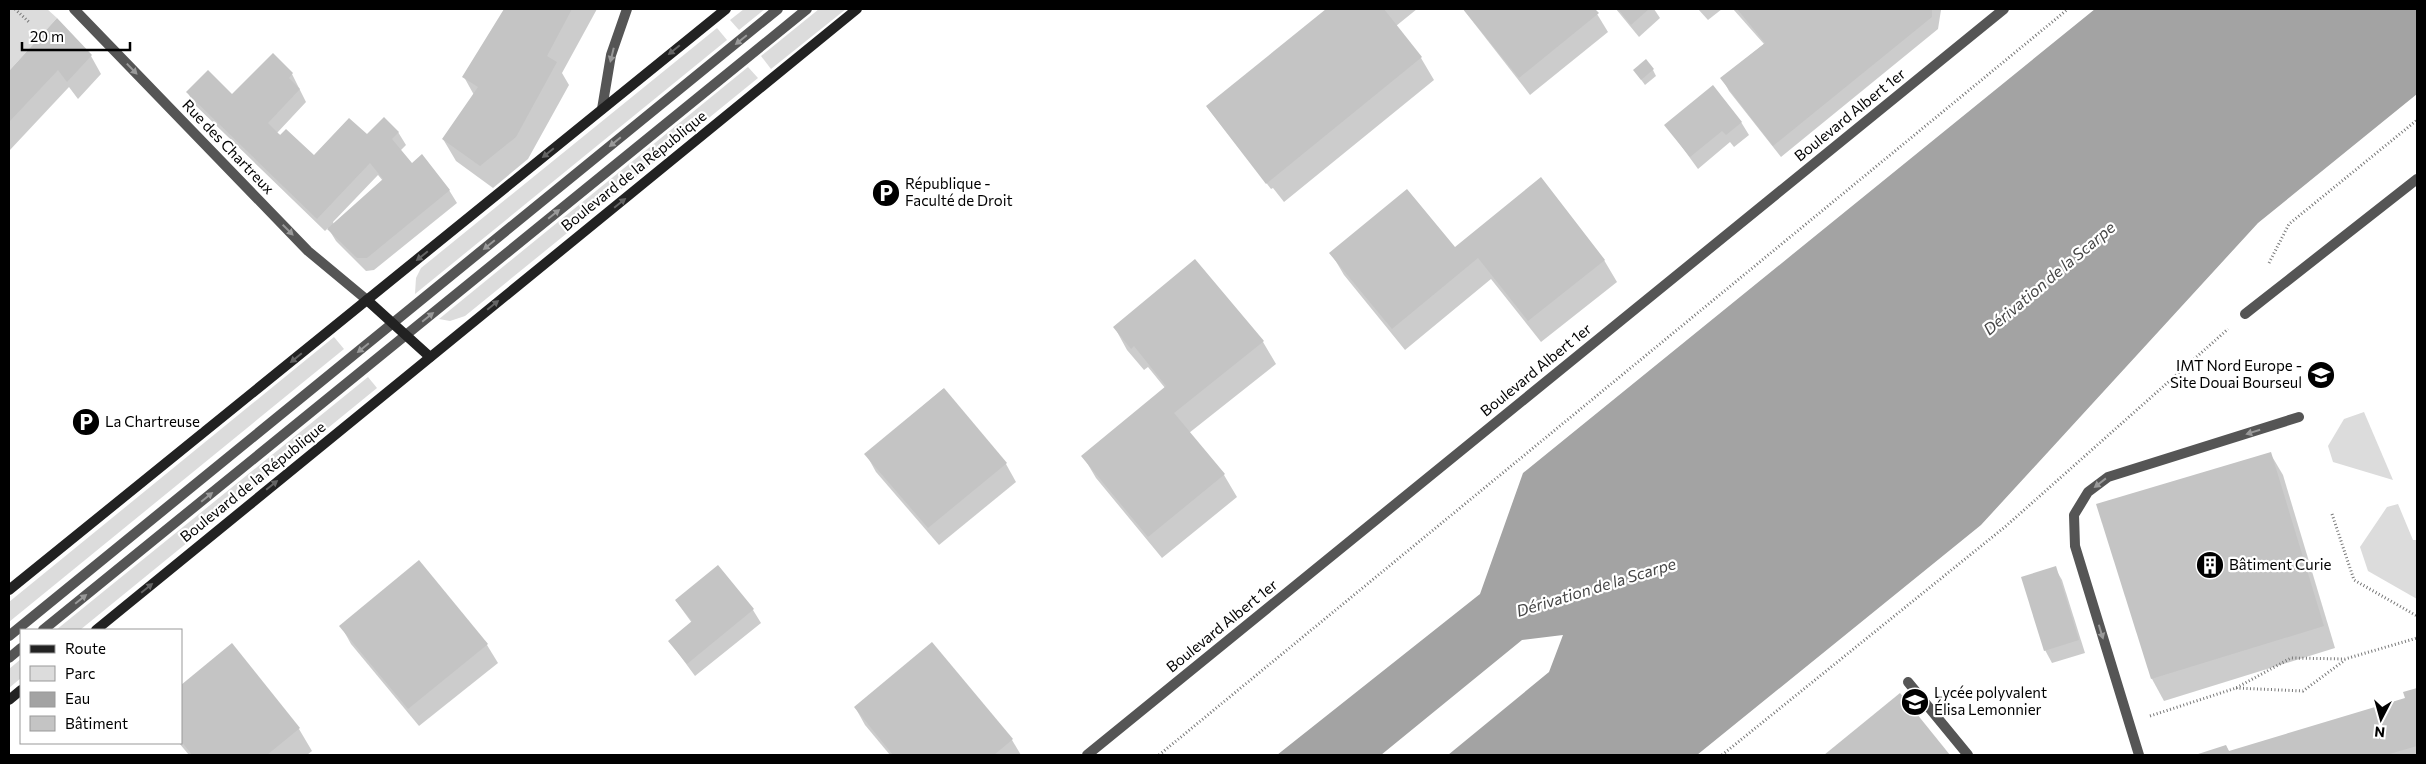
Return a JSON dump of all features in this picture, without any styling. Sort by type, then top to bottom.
[{"type":"main road","points":[[9,590],[726,9]]},
{"type":"main road","name":"Boulevard de la République","points":[[97,629],[857,9]]},
{"type":"main road","points":[[367,300],[430,357]]},
{"type":"main road","points":[[9,700],[20,691]]},
{"type":"street","name":"Rue des Chartreux","points":[[74,9],[308,251],[367,300]]},
{"type":"street","points":[[602,109],[611,55],[627,9]]},
{"type":"street","points":[[9,636],[778,9]]},
{"type":"street","points":[[44,629],[807,9]]},
{"type":"street","name":"Boulevard Albert 1er","points":[[1087,755],[1999,10]]},
{"type":"street","points":[[2245,314],[2417,179]]},
{"type":"street","points":[[2139,755],[2074,546],[2074,515],[2088,492],[2108,477],[2299,417]]},
{"type":"street","points":[[9,658],[20,649]]},
{"type":"street","points":[[1908,682],[1968,755]]},
{"type":"path","points":[[15,9],[30,23]]},
{"type":"path","points":[[1159,755],[2068,9]]},
{"type":"path","points":[[2267,269],[2289,224],[2417,120]]},
{"type":"path","points":[[1722,755],[2006,526],[2245,314]]},
{"type":"path","points":[[2332,514],[2354,580],[2417,616]]},
{"type":"path","points":[[2129,722],[2236,688],[2292,658],[2345,659],[2417,638]]},
{"type":"path","points":[[2236,688],[2303,691],[2345,659]]},
{"type":"green space","points":[[9,9],[47,9],[57,18],[9,71]]},
{"type":"green space","points":[[744,9],[765,9],[739,30],[730,20]]},
{"type":"green space","points":[[819,9],[846,9],[771,69],[761,56]]},
{"type":"green space","points":[[717,28],[727,40],[415,294],[416,278],[421,268]]},
{"type":"green space","points":[[748,67],[758,78],[465,316],[450,321],[439,319]]},
{"type":"green space","points":[[334,337],[344,349],[9,622],[9,602]]},
{"type":"green space","points":[[368,377],[377,388],[81,629],[57,629]]},
{"type":"green space","points":[[2364,412],[2393,480],[2333,462],[2328,446],[2344,419]]},
{"type":"green space","points":[[2398,504],[2413,540],[2417,540],[2417,599],[2368,571],[2360,547],[2387,507]]},
{"type":"green space","points":[[20,660],[20,679],[9,688],[9,669]]},
{"type":"water","name":"Dérivation de la Scarpe","points":[[2095,9],[2417,9],[2417,94],[2258,223],[1981,525],[1697,755],[1448,755],[1549,672],[1563,635],[1522,640],[1381,755],[1277,755],[1480,594],[1523,473]]},
{"type":"building","points":[[504,9],[572,9],[547,56],[557,62],[516,137],[480,166],[442,139],[478,87],[462,77]]},
{"type":"building","points":[[1326,9],[1384,9],[1422,57],[1266,184],[1206,106]]},
{"type":"building","points":[[1463,9],[1595,9],[1599,13],[1519,78]]},
{"type":"building","points":[[1618,9],[1649,9],[1631,25]]},
{"type":"building","points":[[1737,9],[1932,9],[1932,17],[1773,146],[1720,78],[1765,43]]},
{"type":"building","points":[[57,18],[92,55],[67,82],[58,70],[9,122],[9,71]]},
{"type":"building","points":[[273,53],[293,73],[289,78],[300,89],[268,123],[280,135],[286,129],[314,155],[349,118],[367,134],[384,117],[399,132],[392,139],[412,163],[422,154],[450,190],[367,258],[357,258],[327,229],[383,179],[370,163],[317,219],[186,92],[208,70],[232,94]]},
{"type":"building","points":[[1646,59],[1654,69],[1641,80],[1633,70]]},
{"type":"building","points":[[1713,85],[1742,122],[1726,135],[1722,131],[1690,157],[1664,125]]},
{"type":"building","points":[[1541,177],[1605,260],[1528,321],[1478,258],[1392,329],[1329,253],[1407,189],[1455,247]]},
{"type":"building","points":[[1195,259],[1264,341],[1174,413],[1225,474],[1148,537],[1081,456],[1166,386],[1134,346],[1131,349],[1113,327]]},
{"type":"building","points":[[944,388],[1007,463],[928,528],[864,454]]},
{"type":"building","name":"Bâtiment Curie","points":[[2271,452],[2324,626],[2151,679],[2096,504]]},
{"type":"building","points":[[419,560],[488,644],[408,709],[339,626]]},
{"type":"building","points":[[718,565],[754,609],[687,664],[668,641],[692,621],[675,600]]},
{"type":"building","points":[[2056,566],[2079,640],[2044,651],[2021,577]]},
{"type":"building","points":[[932,642],[1013,739],[994,755],[893,755],[854,707]]},
{"type":"building","points":[[232,643],[300,728],[267,755],[192,755],[182,742],[182,684]]},
{"type":"building","points":[[2417,688],[2417,746],[2386,755],[2195,755],[2226,745],[2229,751],[2405,698],[2403,692]]},
{"type":"building","points":[[1900,693],[1950,755],[1824,755]]},
{"type":"place","name":"République - Faculté de Droit","points":[[886,193]]},
{"type":"place","name":"IMT Nord Europe - Site Douai Bourseul","points":[[2321,375]]},
{"type":"place","name":"La Chartreuse","points":[[86,422]]},
{"type":"place","name":"Bâtiment Curie","points":[[2210,565]]},
{"type":"place","name":"Lycée polyvalent Élisa Lemonnier","points":[[1915,702]]}]
